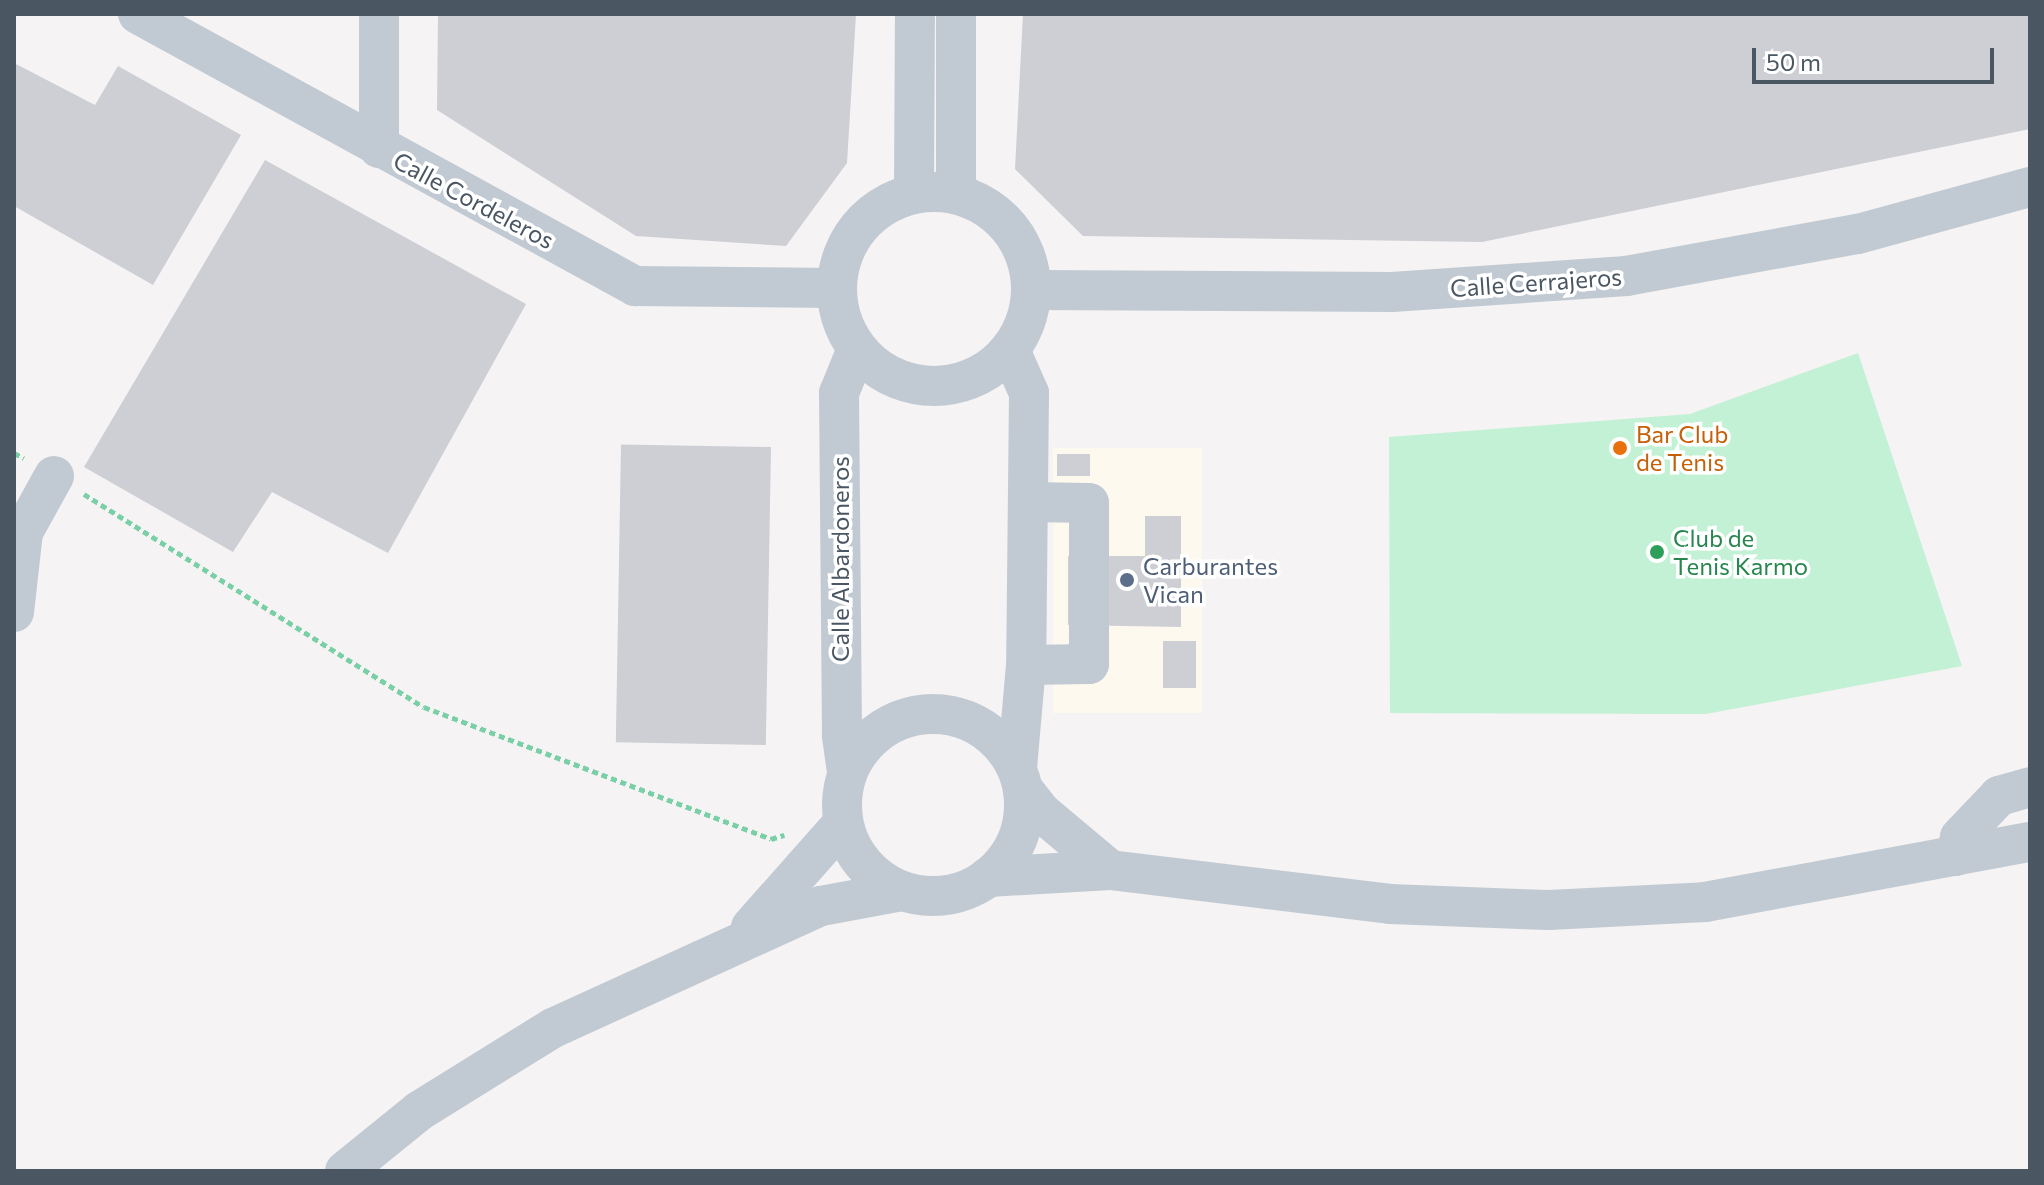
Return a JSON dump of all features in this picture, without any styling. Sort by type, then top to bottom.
[{"type":"street","name":"Calle Cordeleros","points":[[138,14],[635,286],[837,288]]},
{"type":"street","points":[[379,14],[379,148]]},
{"type":"street","points":[[914,194],[915,14]]},
{"type":"street","points":[[956,14],[956,194]]},
{"type":"street","name":"Calle Cerrajeros","points":[[1032,290],[1392,292],[1626,276],[1858,234],[2030,187]]},
{"type":"street","points":[[914,194],[956,194],[987,206],[1010,228],[1027,257],[1032,290],[1026,322],[1010,350],[989,370],[962,383],[933,387],[905,382],[878,369],[857,349],[839,310],[837,288],[843,256],[859,227],[884,206],[914,194]]},
{"type":"street","name":"Calle Albardoneros","points":[[847,772],[842,735],[839,393],[857,349]]},
{"type":"street","points":[[345,1171],[419,1111],[494,1062],[736,941],[821,906],[902,891],[932,897],[961,892],[988,877],[1018,838],[1026,665],[1029,393],[1010,350]]},
{"type":"street","points":[[14,612],[23,532],[54,476]]},
{"type":"street","points":[[1026,665],[1089,664],[1089,503],[1028,502]]},
{"type":"street","points":[[902,891],[863,865],[842,819],[847,772],[863,745],[887,726],[916,715],[947,714],[976,724],[1001,743],[1041,812],[1110,870]]},
{"type":"street","points":[[1956,856],[1960,837],[1999,796],[2030,787]]},
{"type":"street","points":[[736,941],[842,819]]},
{"type":"street","points":[[988,877],[1110,870],[1390,904],[1549,910],[1705,902],[2030,842]]},
{"type":"path","points":[[14,453],[424,707],[771,839],[842,819]]},
{"type":"shaded area","name":"Carburantes Vican","points":[[1053,448],[1202,448],[1202,713],[1053,713]]},
{"type":"green space","name":"Club de Tenis Karmo","points":[[1858,353],[1962,666],[1706,714],[1390,713],[1389,437],[1690,414]]},
{"type":"building","points":[[438,14],[856,14],[847,163],[786,246],[636,236],[437,110]]},
{"type":"building","points":[[1023,14],[2030,14],[2030,129],[1482,242],[1083,236],[1015,169]]},
{"type":"building","points":[[14,63],[95,105],[118,66],[241,135],[153,285],[14,206]]},
{"type":"building","points":[[265,160],[526,304],[388,553],[272,492],[233,552],[84,467]]},
{"type":"building","points":[[621,444],[771,447],[766,745],[616,742]]},
{"type":"building","points":[[1057,454],[1090,454],[1090,476],[1057,476]]},
{"type":"building","points":[[1145,516],[1181,516],[1181,627],[1068,625],[1068,556],[1145,556]]},
{"type":"building","points":[[1163,641],[1196,641],[1196,688],[1163,688]]},
{"type":"place","name":"Bar Club de Tenis","points":[[1620,448]]},
{"type":"place","name":"Club de Tenis Karmo","points":[[1657,552]]},
{"type":"place","name":"Carburantes Vican","points":[[1127,580]]}]
